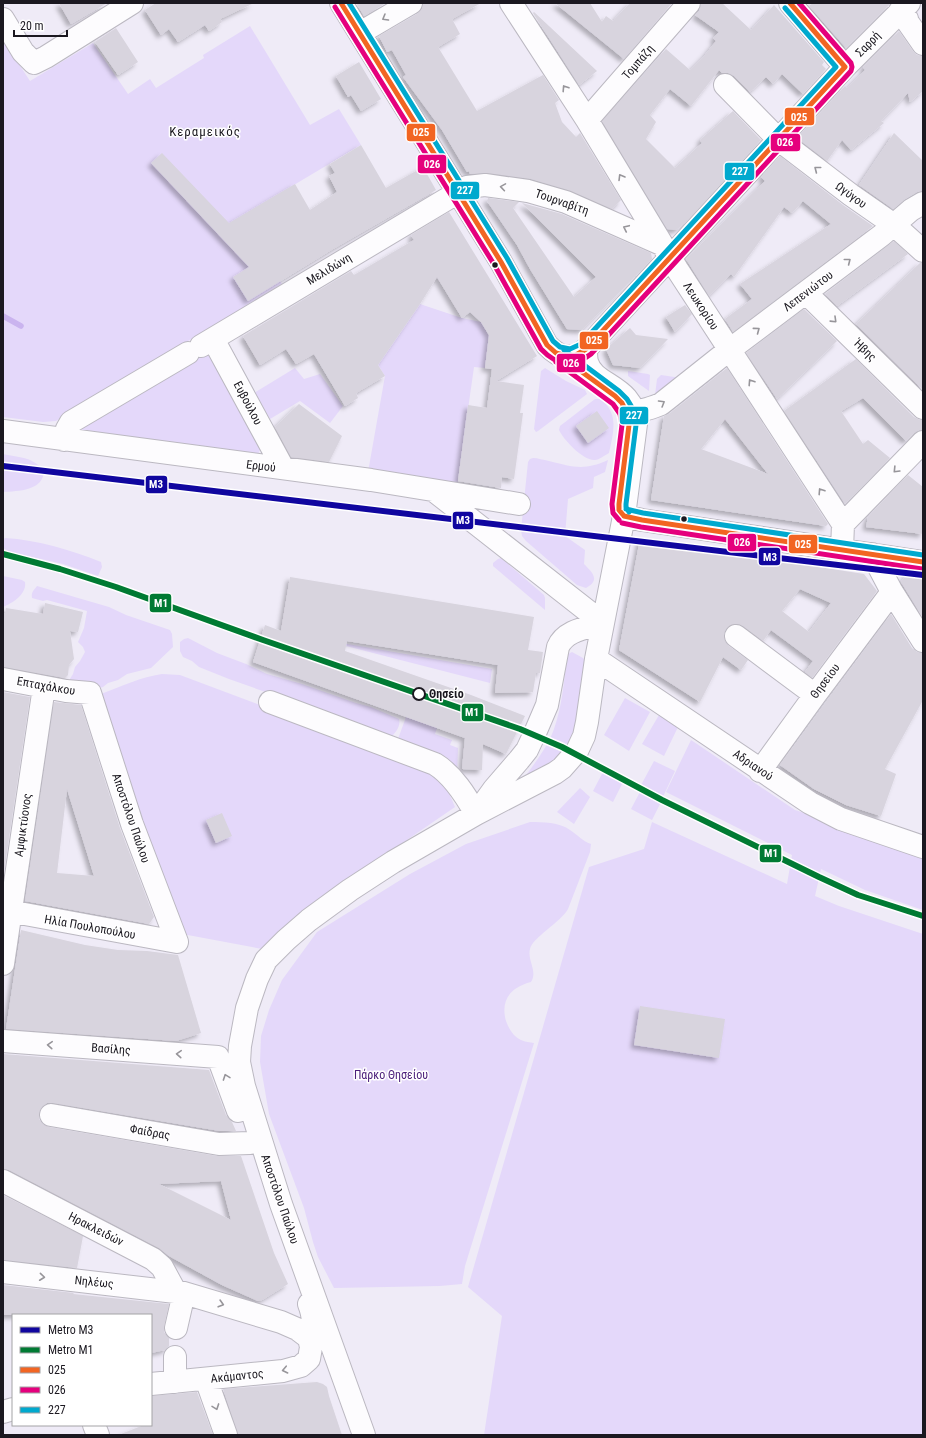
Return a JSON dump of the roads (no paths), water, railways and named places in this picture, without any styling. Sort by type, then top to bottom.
[{"type":"street","points":[[3,19],[23,52],[34,63],[132,3]]},
{"type":"street","points":[[341,3],[501,262],[543,339],[558,354],[612,392],[630,410]]},
{"type":"street","points":[[360,33],[411,3]]},
{"type":"street","name":"Λεωκορίου","points":[[511,3],[587,120],[665,251],[843,524]]},
{"type":"street","name":"Τομπάζη","points":[[587,120],[689,3]]},
{"type":"street","points":[[790,3],[845,67]]},
{"type":"street","points":[[904,7],[905,19],[907,19],[923,44]]},
{"type":"street","name":"Σαρρή","points":[[586,349],[665,251],[779,140],[845,67],[904,7]]},
{"type":"street","points":[[725,85],[779,140]]},
{"type":"street","name":"Ωγύγου","points":[[779,140],[851,195],[894,225],[923,251]]},
{"type":"street","name":"Τουρναβίτη","points":[[458,192],[467,187],[485,185],[528,191],[577,206],[665,251]]},
{"type":"street","name":"Μελιδώνη","points":[[64,440],[66,429],[71,422],[458,192]]},
{"type":"street","name":"Λεπενιώτου","points":[[630,410],[650,409],[661,404],[894,225],[911,210],[923,203]]},
{"type":"street","name":"Ήβης","points":[[806,293],[923,408]]},
{"type":"street","name":"Ευβούλου","points":[[200,346],[283,468]]},
{"type":"street","points":[[558,354],[575,356],[580,355],[586,349]]},
{"type":"street","points":[[586,349],[587,362],[592,372],[622,394],[631,404],[619,504],[620,510],[624,516],[642,520],[923,562]]},
{"type":"street","name":"Ερμού","points":[[3,431],[371,480],[436,492],[519,504]]},
{"type":"street","points":[[842,550],[843,524],[923,442]]},
{"type":"street","points":[[436,492],[602,623]]},
{"type":"street","points":[[476,814],[546,779],[562,768],[572,758],[580,745],[584,736],[602,623],[624,516]]},
{"type":"street","points":[[872,554],[892,592],[923,641]]},
{"type":"street","name":"Θησείου","points":[[760,771],[892,592]]},
{"type":"street","points":[[476,814],[494,789],[527,750],[547,705],[560,643],[568,634],[602,623]]},
{"type":"street","points":[[736,636],[815,695]]},
{"type":"street","name":"Αδριανού","points":[[596,659],[760,771],[826,812],[841,819],[923,847]]},
{"type":"street","name":"Επταχάλκου","points":[[3,679],[66,691],[90,693]]},
{"type":"street","name":"Αμφικτύονος","points":[[3,964],[7,911],[44,687]]},
{"type":"street","name":"Αποστόλου Παύλου","points":[[90,693],[132,824],[177,942]]},
{"type":"street","points":[[270,702],[435,764],[448,774],[466,796],[476,814]]},
{"type":"street","name":"Αποστόλου Παύλου","points":[[364,1435],[281,1204],[244,1086],[239,1062],[242,1032],[252,993],[266,960],[283,942],[304,924],[350,890],[393,862],[476,814]]},
{"type":"street","name":"Ηλία Πουλοπούλου","points":[[7,911],[177,942]]},
{"type":"street","name":"Βασίλης","points":[[3,1041],[218,1057]]},
{"type":"street","name":"Αποστόλου Παύλου","points":[[218,1057],[313,1315],[314,1322],[310,1342]]},
{"type":"street","name":"Φαίδρας","points":[[51,1115],[219,1144],[250,1143]]},
{"type":"street","name":"Ηρακλειδών","points":[[3,1181],[153,1259],[162,1267],[180,1292]]},
{"type":"street","name":"Νηλέως","points":[[3,1272],[180,1292]]},
{"type":"street","points":[[176,1328],[180,1292],[282,1322],[297,1329],[325,1354],[330,1363],[356,1435]]},
{"type":"street","name":"Ακάμαντος","points":[[152,1384],[283,1371],[301,1366],[309,1359],[310,1342]]},
{"type":"street","points":[[175,1357],[175,1382]]},
{"type":"street","points":[[206,1379],[226,1435]]},
{"type":"waterway","points":[[3,316],[21,326]]},
{"type":"metro line","name":"Μ3","points":[[3,466],[923,575]]},
{"type":"metro line","name":"Μ1","points":[[3,554],[60,569],[116,587],[263,640],[520,729],[562,747],[662,800],[819,877],[858,895],[923,916]]},
{"type":"place","name":"Θησείο","points":[[419,694]]},
{"type":"district","name":"Κεραμεικός","points":[[205,131]]},
{"type":"park label","name":"Πάρκο Θησείου","points":[[391,1075]]}]
